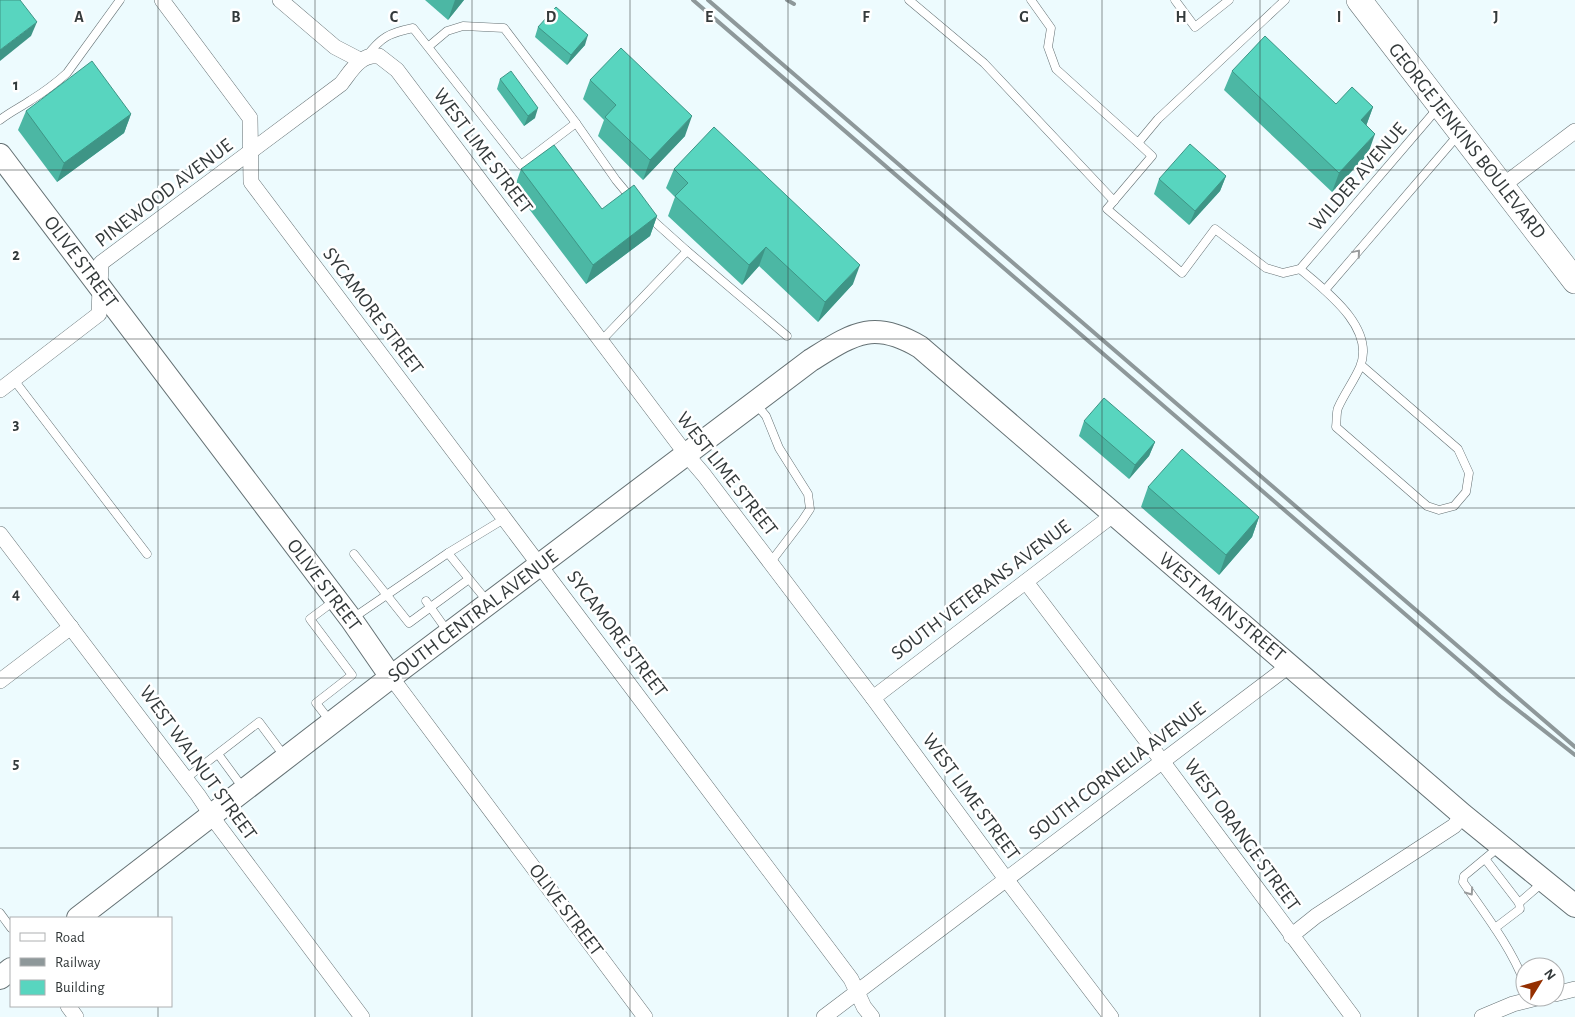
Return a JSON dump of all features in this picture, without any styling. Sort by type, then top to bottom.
[{"type":"main road","name":"GEORGE JENKINS BOULEVARD","points":[[1359,0],[1575,281]]},
{"type":"main road","name":"OLIVE STREET","points":[[0,155],[351,620],[391,677]]},
{"type":"main road","name":"SOUTH CENTRAL AVENUE","points":[[79,917],[391,677],[811,360],[841,341],[858,333],[876,332]]},
{"type":"main road","name":"WEST MAIN STREET","points":[[876,332],[904,338],[920,347],[1463,815],[1493,853],[1544,882],[1570,905]]},
{"type":"main road","points":[[0,978],[10,970]]},
{"type":"street","name":"SYCAMORE STREET","points":[[162,0],[250,118],[251,182],[851,979],[864,1007],[872,1017]]},
{"type":"street","name":"WEST LIME STREET","points":[[280,0],[335,46],[363,58],[380,56],[397,70],[600,341],[873,698],[1006,880],[1111,1017]]},
{"type":"street","name":"PINEWOOD AVENUE","points":[[0,390],[99,314],[101,263],[341,84],[363,58]]},
{"type":"street","points":[[1502,186],[1575,131]]},
{"type":"street","name":"SOUTH VETERANS AVENUE","points":[[873,698],[1114,515]]},
{"type":"street","name":"WEST WALNUT STREET","points":[[0,534],[186,779],[362,1017]]},
{"type":"street","name":"WEST ORANGE STREET","points":[[1026,582],[1353,1017]]},
{"type":"street","points":[[0,680],[71,627]]},
{"type":"street","name":"SOUTH CORNELIA AVENUE","points":[[824,1017],[1290,665]]},
{"type":"street","name":"OLIVE STREET","points":[[391,677],[645,1017]]},
{"type":"street","points":[[1291,936],[1316,916],[1454,826],[1463,815]]},
{"type":"street","points":[[1482,1017],[1515,1003]]},
{"type":"lane","points":[[0,120],[56,83],[67,73],[120,0]]},
{"type":"lane","points":[[908,0],[984,63],[1114,201]]},
{"type":"lane","points":[[1030,0],[1051,28],[1048,47],[1056,70],[1152,156],[1107,208],[1182,273],[1215,229],[1266,268],[1283,273],[1300,269],[1325,290],[1354,324],[1363,342],[1361,365],[1338,409],[1336,427],[1427,506],[1440,510],[1454,506],[1466,492],[1469,473],[1458,448],[1361,365]]},
{"type":"lane","points":[[1175,0],[1195,27],[1229,0]]},
{"type":"lane","points":[[1138,142],[1158,119],[1285,0]]},
{"type":"lane","points":[[428,47],[447,31],[463,26],[504,28],[576,123],[616,180],[641,209],[787,336]]},
{"type":"lane","points":[[363,58],[377,42],[390,33],[413,28],[521,165],[576,123]]},
{"type":"lane","name":"WILDER AVENUE","points":[[1300,269],[1440,106]]},
{"type":"lane","points":[[1325,290],[1460,133]]},
{"type":"lane","points":[[600,341],[687,251]]},
{"type":"lane","points":[[14,380],[147,554]]},
{"type":"lane","points":[[755,402],[766,416],[778,448],[808,494],[810,509],[770,563]]},
{"type":"lane","points":[[351,620],[385,595],[412,582],[448,553],[504,519]]},
{"type":"lane","points":[[448,553],[489,604]]},
{"type":"lane","points":[[354,554],[409,623],[468,579]]},
{"type":"lane","points":[[332,724],[316,703],[352,675],[310,619],[335,600]]},
{"type":"lane","points":[[426,600],[449,634]]},
{"type":"lane","points":[[186,779],[259,722],[286,758]]},
{"type":"lane","points":[[218,754],[244,790]]},
{"type":"lane","points":[[1495,928],[1520,909],[1519,902],[1493,853],[1464,876],[1463,882],[1495,928],[1515,962]]},
{"type":"lane","points":[[1519,902],[1544,882]]},
{"type":"lane","points":[[0,913],[10,927]]},
{"type":"building","points":[[0,0],[20,0],[37,22],[0,50]]},
{"type":"building","points":[[556,7],[588,35],[571,55],[538,27]]},
{"type":"building","points":[[1265,36],[1336,104],[1352,87],[1373,107],[1361,120],[1375,134],[1339,173],[1232,71]]},
{"type":"building","points":[[621,48],[692,116],[650,160],[605,117],[616,105],[590,80]]},
{"type":"building","points":[[92,61],[131,114],[64,163],[26,111]]},
{"type":"building","points":[[511,71],[538,108],[528,116],[500,79]]},
{"type":"building","points":[[714,127],[860,265],[825,302],[766,247],[749,265],[675,196],[688,183],[674,169]]},
{"type":"building","points":[[1190,144],[1226,176],[1195,211],[1159,179]]},
{"type":"building","points":[[554,145],[602,209],[634,185],[657,216],[593,265],[521,169]]},
{"type":"building","points":[[1104,398],[1155,442],[1135,465],[1084,421]]},
{"type":"building","points":[[1182,449],[1259,517],[1226,555],[1148,487]]},
{"type":"railway","points":[[693,0],[1500,696],[1575,755]]},
{"type":"railway","points":[[708,0],[1575,747]]},
{"type":"railway","points":[[787,0],[794,4]]}]
